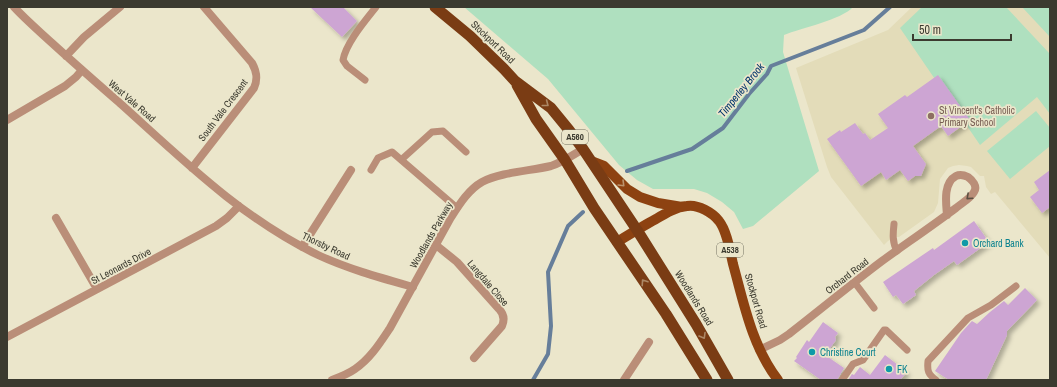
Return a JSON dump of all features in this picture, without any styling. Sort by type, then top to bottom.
[{"type":"highway","name":"Stockport Road","points":[[435,7],[470,36],[515,81],[551,108],[583,149],[637,230]]},
{"type":"highway","name":"Stockport Road","points":[[515,81],[536,119],[565,160],[617,242]]},
{"type":"highway","name":"Woodlands Road","points":[[637,230],[696,324],[728,380]]},
{"type":"highway","name":"A560","points":[[617,242],[666,314],[707,380]]},
{"type":"main road","points":[[591,162],[604,166],[627,189],[640,197],[658,203],[682,207]]},
{"type":"main road","name":"Stockport Road","points":[[617,242],[665,214],[689,205],[698,207],[720,221],[727,238],[751,331],[767,365],[778,380]]},
{"type":"street","name":"West Vale Road","points":[[14,7],[66,56],[192,168],[239,206]]},
{"type":"street","points":[[66,56],[84,37],[120,7]]},
{"type":"street","name":"South Vale Crescent","points":[[192,168],[254,88],[257,80],[256,71],[252,63],[204,7]]},
{"type":"street","points":[[7,120],[65,86],[82,70]]},
{"type":"street","name":"Woodlands Parkway","points":[[332,380],[354,370],[373,352],[390,328],[457,208],[473,189],[486,180],[551,166],[565,160],[583,149]]},
{"type":"street","points":[[302,247],[351,170]]},
{"type":"street","name":"Orchard Road","points":[[759,350],[780,340],[854,283],[947,215],[970,197],[974,192],[974,183],[964,175],[954,177],[950,181],[947,188],[947,215]]},
{"type":"street","name":"Thorsby Road","points":[[239,206],[267,226],[302,247],[319,255],[344,266],[413,286]]},
{"type":"street","name":"St Leonards Drive","points":[[7,337],[216,226],[239,206]]},
{"type":"street","points":[[56,218],[97,289]]},
{"type":"street","name":"Langdale Close","points":[[436,244],[457,262],[502,312],[503,315],[504,320],[502,326],[474,358]]},
{"type":"street","points":[[624,380],[649,342]]},
{"type":"lane","points":[[365,80],[347,66],[344,60],[345,52],[362,25],[376,7]]},
{"type":"lane","points":[[401,160],[432,132],[443,131],[466,152]]},
{"type":"lane","points":[[371,170],[378,158],[392,152],[457,208]]},
{"type":"lane","points":[[894,224],[893,238],[894,246],[897,251]]},
{"type":"lane","points":[[854,283],[874,308]]},
{"type":"lane","points":[[936,380],[930,376],[927,370],[928,361],[968,318],[991,305],[1016,286]]},
{"type":"lane","points":[[842,380],[853,364],[863,360],[884,330],[886,330],[907,350]]},
{"type":"shaded area","name":"St Vincent's Catholic Primary School","points":[[912,7],[1050,7],[1050,258],[995,192],[991,194],[986,187],[984,176],[980,176],[971,167],[959,165],[948,168],[940,179],[938,203],[934,212],[899,237],[888,241],[884,245],[831,177],[796,68],[888,30]]},
{"type":"green space","points":[[464,7],[853,7],[840,16],[784,35],[783,52],[819,171],[753,226],[743,229],[734,212],[722,202],[707,193],[694,189],[653,189],[637,180],[619,165],[548,79]]},
{"type":"green space","points":[[922,7],[1006,7],[1050,54],[1050,114],[1037,97],[980,145],[900,28]]},
{"type":"green space","points":[[1022,7],[1050,7],[1050,37]]},
{"type":"green space","points":[[1036,111],[1050,128],[1050,146],[1010,179],[987,151]]},
{"type":"building","points":[[310,7],[343,7],[357,21],[342,37]]},
{"type":"building","points":[[938,75],[970,120],[948,136],[941,126],[913,146],[926,164],[921,176],[915,176],[908,181],[900,170],[886,180],[881,172],[861,186],[827,139],[840,130],[841,132],[855,123],[863,134],[865,133],[870,140],[888,128],[878,114],[905,95],[907,97]]},
{"type":"building","points":[[1050,170],[1050,207],[1042,213],[1030,197],[1039,190],[1034,182]]},
{"type":"building","points":[[974,221],[989,242],[957,265],[954,261],[934,275],[914,291],[916,295],[903,304],[896,295],[893,297],[883,282],[933,248],[934,250]]},
{"type":"building","points":[[1025,288],[1037,300],[1007,331],[1007,335],[986,380],[949,380],[935,371],[961,333],[972,321],[977,324],[1004,301],[1008,305]]},
{"type":"building","name":"Christine Court","points":[[823,322],[838,333],[835,337],[836,340],[825,355],[844,368],[837,380],[821,380],[794,361],[807,340],[809,342]]},
{"type":"building","name":"FK","points":[[885,355],[907,372],[900,380],[848,380],[860,367],[870,375]]},
{"type":"waterway","name":"Timperley Brook","points":[[627,171],[692,149],[723,128],[749,94],[767,74],[771,66],[864,30],[890,7]]},
{"type":"waterway","name":"Timperley Brook","points":[[533,380],[548,354],[551,326],[548,272],[568,226],[583,212]]},
{"type":"place","name":"St Vincent's Catholic Primary School","points":[[931,116]]},
{"type":"place","name":"Orchard Bank","points":[[965,243]]},
{"type":"place","name":"Christine Court","points":[[812,352]]},
{"type":"place","name":"FK","points":[[889,369]]}]
